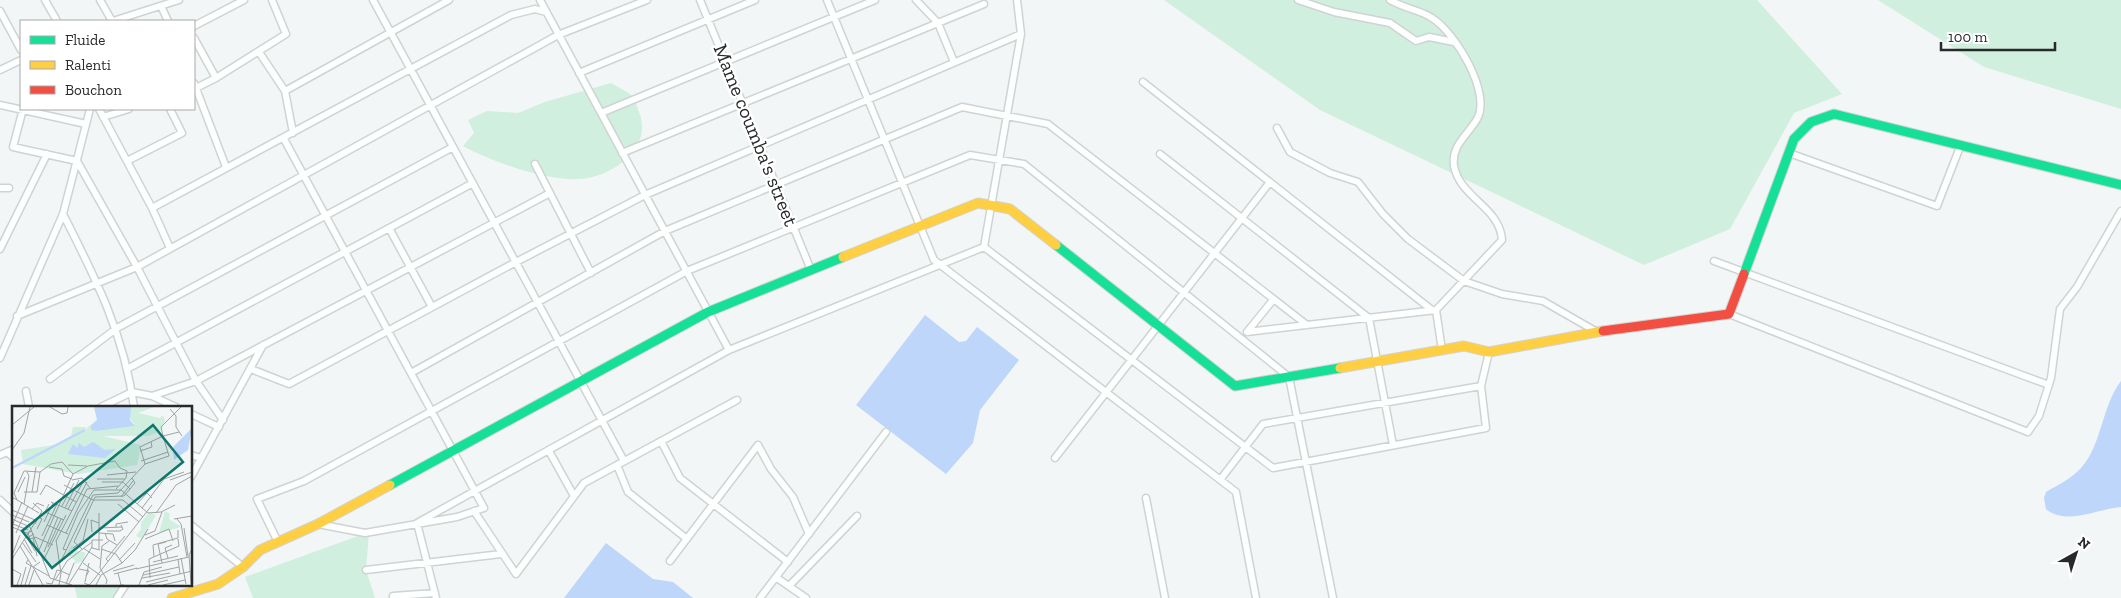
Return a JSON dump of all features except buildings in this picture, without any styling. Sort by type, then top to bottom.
[{"type":"street","points":[[46,0],[56,20]]},
{"type":"street","points":[[100,0],[111,20]]},
{"type":"street","points":[[115,20],[178,0]]},
{"type":"street","points":[[195,25],[244,0]]},
{"type":"street","points":[[195,87],[216,78],[286,34],[272,0]]},
{"type":"street","points":[[373,0],[624,461]]},
{"type":"street","points":[[285,91],[448,0]]},
{"type":"street","points":[[540,0],[729,350]]},
{"type":"street","points":[[17,316],[137,267],[558,35],[647,0]]},
{"type":"street","name":"Mame coumba's street","points":[[700,0],[811,270]]},
{"type":"street","points":[[579,72],[754,0]]},
{"type":"street","points":[[827,0],[934,260],[1236,492],[1256,598]]},
{"type":"street","points":[[601,113],[875,0]]},
{"type":"street","points":[[916,0],[938,23],[954,62]]},
{"type":"street","points":[[984,247],[1021,34],[1017,0]]},
{"type":"street","points":[[1298,0],[1334,12],[1390,23],[1416,41],[1429,37],[1454,42]]},
{"type":"street","points":[[1247,332],[1434,310],[1502,240],[1498,222],[1466,188],[1454,166],[1458,144],[1478,118],[1481,102],[1477,85],[1454,42],[1441,24],[1430,16],[1404,8],[1390,0]]},
{"type":"street","points":[[622,152],[984,4]]},
{"type":"street","points":[[161,6],[168,20]]},
{"type":"street","points":[[152,208],[515,14],[536,9],[546,12]]},
{"type":"street","points":[[0,11],[20,48]]},
{"type":"street","points":[[251,369],[289,384],[645,195],[1021,34]]},
{"type":"street","points":[[195,40],[216,78]]},
{"type":"street","points":[[259,52],[285,91],[293,133]]},
{"type":"street","points":[[0,70],[20,60]]},
{"type":"street","points":[[1143,82],[1434,310],[1442,350]]},
{"type":"street","points":[[195,90],[226,167]]},
{"type":"street","points":[[0,105],[20,109]]},
{"type":"street","points":[[411,373],[665,232],[962,107],[1048,124],[1307,325]]},
{"type":"street","points":[[86,124],[23,110],[12,147],[77,161],[137,267],[175,344],[221,423]]},
{"type":"street","points":[[0,358],[63,214],[90,110]]},
{"type":"street","points":[[100,110],[128,161],[170,248]]},
{"type":"street","points":[[103,117],[126,110]]},
{"type":"street","points":[[128,161],[182,133],[170,110]]},
{"type":"street","points":[[1729,314],[1794,138],[1809,121],[1817,117],[1834,114],[1960,147],[2121,185]]},
{"type":"street","points":[[1277,128],[1290,152],[1330,173],[1358,182],[1369,193],[1383,214],[1408,239],[1464,281],[1502,294],[1543,301],[1597,332]]},
{"type":"street","points":[[284,138],[484,508],[457,517],[365,533],[318,524]]},
{"type":"street","points":[[50,379],[117,328],[453,147]]},
{"type":"street","points":[[1789,152],[1937,206],[1960,147]]},
{"type":"street","points":[[0,249],[47,154]]},
{"type":"street","points":[[1160,154],[1368,318],[1393,445]]},
{"type":"street","points":[[278,542],[257,499],[304,481],[687,271],[970,155],[1024,164],[1289,376],[1333,598]]},
{"type":"street","points":[[535,164],[591,273]]},
{"type":"street","points":[[1055,458],[1270,182]]},
{"type":"street","points":[[127,369],[346,253],[473,183]]},
{"type":"street","points":[[0,188],[9,188]]},
{"type":"street","points":[[152,396],[196,381],[550,193]]},
{"type":"street","points":[[172,598],[218,584],[242,567],[260,550],[318,524],[708,312],[978,203],[1010,209],[1235,386],[1464,346],[1489,352],[1597,332],[1729,314],[2028,432],[2039,416],[2049,385],[2057,344],[2057,320],[2060,308],[2077,286],[2121,211]]},
{"type":"street","points":[[63,214],[98,283],[117,328],[134,406]]},
{"type":"street","points":[[389,228],[432,307]]},
{"type":"street","points":[[417,523],[729,350],[941,266],[984,247]]},
{"type":"street","points":[[984,247],[1273,468],[1486,428],[1481,386],[1489,352]]},
{"type":"street","points":[[1714,261],[2049,385]]},
{"type":"street","points":[[1242,339],[1273,300]]},
{"type":"street","points":[[192,475],[264,345]]},
{"type":"street","points":[[1220,480],[1263,424],[1481,386]]},
{"type":"street","points":[[26,390],[29,406]]},
{"type":"street","points":[[102,406],[132,392],[152,396],[174,406]]},
{"type":"street","points":[[474,512],[516,574],[584,483],[737,400]]},
{"type":"street","points":[[192,414],[221,423]]},
{"type":"street","points":[[760,598],[886,432]]},
{"type":"street","points":[[661,441],[680,478],[788,562]]},
{"type":"street","points":[[670,561],[758,446],[771,469],[793,497],[809,534]]},
{"type":"street","points":[[0,455],[12,450]]},
{"type":"street","points":[[549,451],[574,496]]},
{"type":"street","points":[[7,452],[12,456]]},
{"type":"street","points":[[192,455],[201,458]]},
{"type":"street","points":[[617,465],[628,492],[687,539]]},
{"type":"street","points":[[1146,498],[1165,598]]},
{"type":"street","points":[[0,500],[12,511]]},
{"type":"street","points":[[790,585],[857,516]]},
{"type":"street","points":[[393,598],[393,596],[436,596],[417,523]]},
{"type":"street","points":[[192,526],[242,567]]},
{"type":"street","points":[[366,570],[501,554]]},
{"type":"street","points":[[777,578],[790,585],[806,598]]},
{"type":"street","points":[[117,598],[125,586]]},
{"type":"green space","points":[[1164,0],[1757,0],[1842,94],[1794,113],[1730,229],[1644,265],[1320,110]]},
{"type":"green space","points":[[1878,0],[2121,0],[2121,109],[1984,67]]},
{"type":"green space","points":[[611,83],[632,96],[635,100],[642,125],[641,137],[635,148],[627,158],[605,173],[580,179],[536,174],[504,164],[463,146],[474,133],[468,120],[487,111],[518,113],[545,102]]},
{"type":"green space","points":[[369,532],[366,570],[375,598],[253,598],[245,577]]},
{"type":"green space","points":[[74,586],[124,586],[113,598],[77,598]]},
{"type":"water","points":[[925,315],[959,342],[966,341],[977,327],[1019,360],[980,410],[973,443],[946,474],[856,405]]},
{"type":"water","points":[[2121,381],[2121,507],[2082,515],[2063,516],[2054,514],[2046,509],[2044,498],[2046,492],[2073,475],[2088,459],[2098,437],[2110,401]]},
{"type":"water","points":[[606,543],[653,579],[673,582],[693,598],[564,598]]},
{"type":"traffic: fast","points":[[1744,274],[1794,139],[1811,122],[1834,114],[2121,185]]},
{"type":"traffic: fast","points":[[1056,245],[1235,386],[1340,368]]},
{"type":"traffic: fast","points":[[390,485],[708,312],[843,257]]},
{"type":"traffic: slow","points":[[843,257],[978,203],[1010,209],[1056,245]]},
{"type":"traffic: slow","points":[[1340,368],[1464,346],[1489,352],[1603,331]]},
{"type":"traffic: slow","points":[[172,598],[218,584],[243,567],[260,550],[318,524],[390,485]]},
{"type":"traffic: jam","points":[[1603,331],[1729,314],[1744,274]]}]
